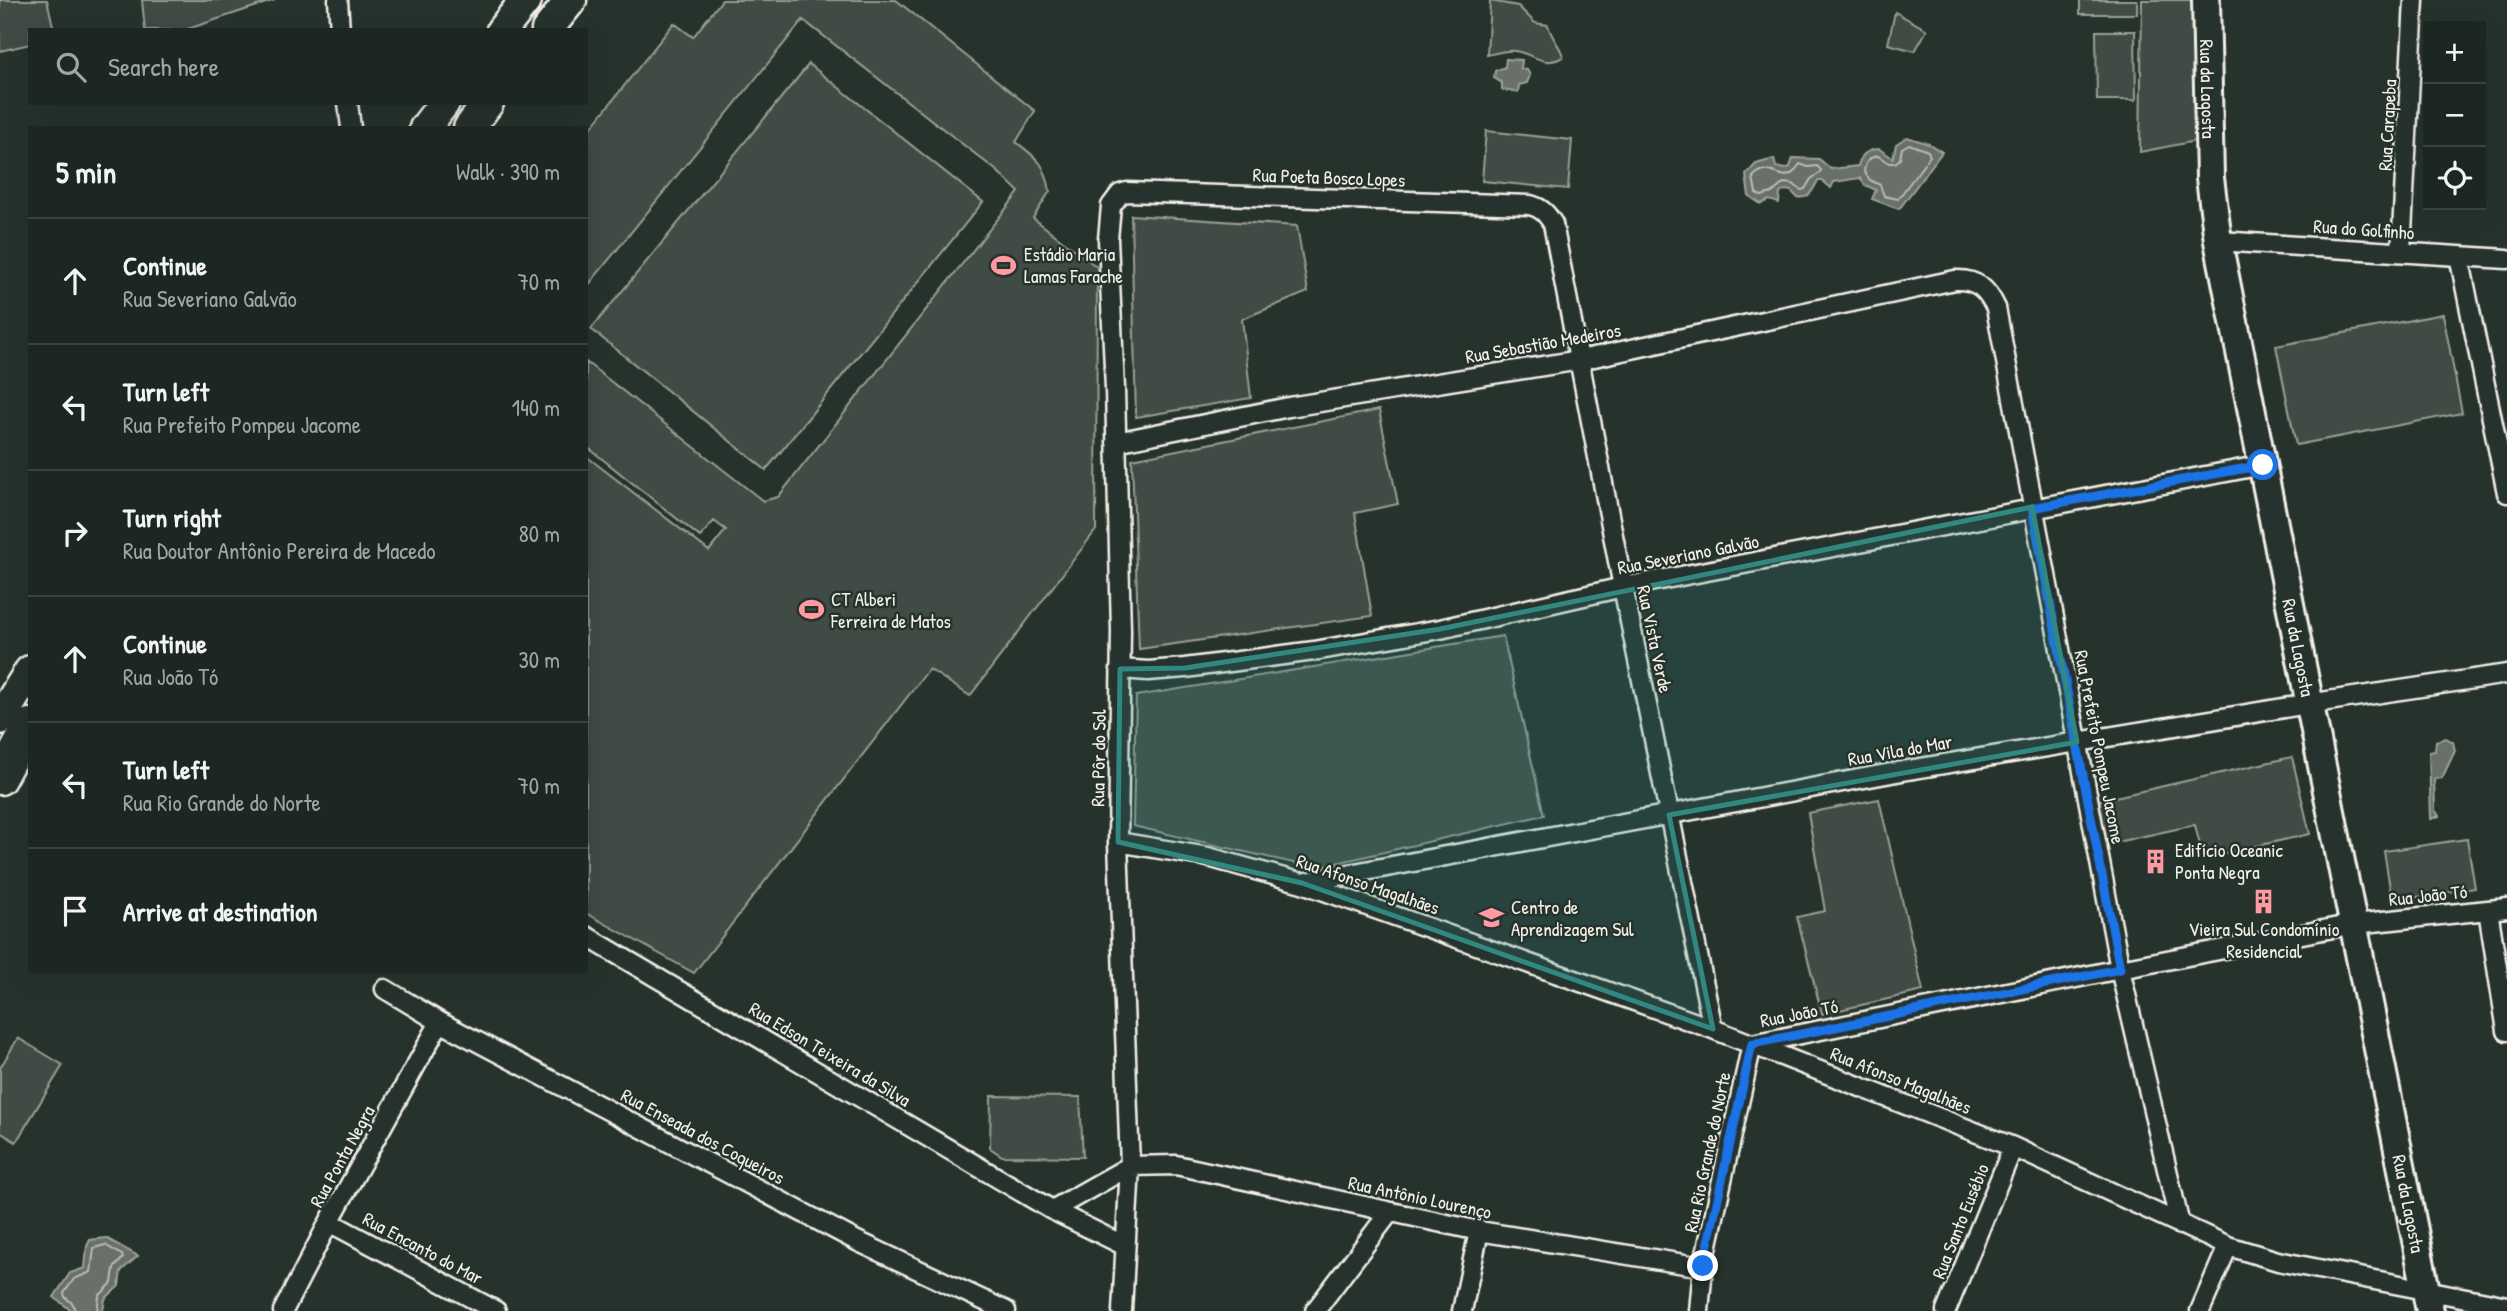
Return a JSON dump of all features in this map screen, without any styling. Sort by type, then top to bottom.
[{"type":"main road","points":[[504,28],[526,0]]},
{"type":"main road","points":[[549,28],[571,0]]},
{"type":"main road","points":[[427,126],[442,105]]},
{"type":"main road","points":[[471,126],[486,105]]},
{"type":"main road","points":[[0,718],[28,674]]},
{"type":"main road","points":[[0,779],[28,728]]},
{"type":"street","points":[[338,0],[340,28]]},
{"type":"street","name":"Rua da Lagosta","points":[[2206,0],[2210,178],[2218,241],[2308,704],[2429,1301]]},
{"type":"street","name":"Rua Carapeba","points":[[2401,252],[2414,0]]},
{"type":"street","points":[[348,105],[351,126]]},
{"type":"street","name":"Rua Poeta Bosco Lopes","points":[[1111,206],[1120,194],[1128,192],[1530,205],[1543,210],[1548,216]]},
{"type":"street","name":"Rua Pôr do Sol","points":[[1111,206],[1108,239],[1116,442],[1120,669],[1118,842],[1130,1166],[1122,1311]]},
{"type":"street","name":"Rua Vista Verde","points":[[1548,216],[1553,224],[1623,587],[1713,1029]]},
{"type":"street","name":"Rua do Golfinho","points":[[2218,241],[2507,259]]},
{"type":"street","points":[[2459,256],[2507,493]]},
{"type":"street","name":"Rua Sebastião Medeiros","points":[[1116,442],[1289,407],[1580,360],[1955,280],[1975,282]]},
{"type":"street","name":"Rua Prefeito Pompeu Jacome","points":[[1975,282],[1990,296],[1996,308],[2120,969],[2180,1226]]},
{"type":"street","name":"Rua Severiano Galvão","points":[[1120,669],[1148,671],[1185,668],[1314,651],[1440,629],[1623,587],[2263,465]]},
{"type":"street","name":"Rua Vila do Mar","points":[[1302,883],[1902,771],[2507,674]]},
{"type":"street","name":"Rua Afonso Magalhães","points":[[1118,842],[1208,857],[1302,883],[1713,1029],[2013,1147],[2228,1246],[2429,1301],[2507,1306]]},
{"type":"street","name":"Rua João Tó","points":[[1752,1044],[2354,924],[2507,908]]},
{"type":"street","points":[[2488,910],[2507,1031]]},
{"type":"street","name":"Rua Edson Teixeira da Silva","points":[[588,937],[1052,1210],[1125,1246]]},
{"type":"street","name":"Rua Enseada dos Coqueiros","points":[[385,989],[440,1022],[857,1241],[1006,1311]]},
{"type":"street","name":"Rua Ponta Negra","points":[[283,1311],[440,1022]]},
{"type":"street","name":"Rua Rio Grande do Norte","points":[[1699,1311],[1703,1266],[1752,1044]]},
{"type":"street","name":"Rua Santo Eusébio","points":[[1946,1311],[2013,1147]]},
{"type":"street","name":"Rua Antônio Lourenço","points":[[1130,1166],[1176,1165],[1479,1231],[1703,1266]]},
{"type":"street","points":[[1052,1210],[1130,1166]]},
{"type":"street","points":[[1315,1311],[1389,1213]]},
{"type":"street","name":"Rua Encanto do Mar","points":[[329,1222],[496,1311]]},
{"type":"street","points":[[1462,1311],[1479,1231]]},
{"type":"street","points":[[2200,1311],[2228,1246]]},
{"type":"highlighted area","points":[[2032,507],[2077,742],[1669,815],[1713,1029],[1302,883],[1118,842],[1120,669],[1185,668],[1440,629]]},
{"type":"shaded area","points":[[0,0],[47,0],[54,28],[28,28],[28,44],[0,51]]},
{"type":"shaded area","points":[[142,0],[275,0],[191,28],[145,28]]},
{"type":"shaded area","name":"CT Alberi Ferreira de Matos","points":[[722,0],[896,0],[1035,111],[1016,142],[1039,162],[1048,182],[1050,191],[1033,218],[1097,267],[1096,530],[970,696],[929,669],[694,973],[588,914],[588,458],[709,551],[726,530],[714,521],[700,537],[588,448],[588,364],[763,501],[778,497],[1019,192],[997,171],[803,20],[588,286],[588,131],[674,23],[693,37]]},
{"type":"shaded area","points":[[2080,0],[2137,0],[2137,14],[2080,14]]},
{"type":"shaded area","points":[[2142,0],[2198,0],[2198,128],[2196,141],[2140,152]]},
{"type":"shaded area","points":[[1490,1],[1518,6],[1535,23],[1548,25],[1563,57],[1544,61],[1511,51],[1487,55]]},
{"type":"shaded area","points":[[1895,12],[1927,30],[1915,51],[1888,44]]},
{"type":"shaded area","points":[[2096,31],[2135,31],[2136,100],[2097,100]]},
{"type":"shaded area","points":[[809,64],[983,202],[766,470],[591,329]]},
{"type":"shaded area","points":[[1486,131],[1572,140],[1568,189],[1482,181]]},
{"type":"shaded area","points":[[1131,215],[1297,226],[1308,292],[1242,319],[1251,398],[1136,417]]},
{"type":"shaded area","points":[[2443,314],[2462,413],[2296,445],[2276,346]]},
{"type":"shaded area","points":[[1379,410],[1398,504],[1355,513],[1372,616],[1139,649],[1132,459]]},
{"type":"shaded area","points":[[1503,636],[1544,815],[1315,868],[1133,826],[1136,696]]},
{"type":"shaded area","points":[[2292,757],[2310,834],[2203,858],[2195,825],[2103,845],[2093,802]]},
{"type":"shaded area","points":[[1879,799],[1923,991],[1822,1014],[1797,917],[1825,911],[1808,813]]},
{"type":"shaded area","points":[[2467,839],[2475,888],[2392,901],[2384,851]]},
{"type":"shaded area","points":[[18,1038],[63,1065],[16,1142],[0,1132],[0,1068]]},
{"type":"shaded area","points":[[991,1096],[1080,1097],[1083,1157],[1002,1156],[990,1148]]},
{"type":"water","points":[[1506,59],[1522,60],[1521,69],[1527,70],[1530,75],[1527,83],[1519,85],[1518,92],[1502,90],[1502,83],[1494,78],[1495,71],[1505,67]]},
{"type":"water","points":[[1907,137],[1929,144],[1942,152],[1899,209],[1872,199],[1876,190],[1865,185],[1860,178],[1834,182],[1831,188],[1823,181],[1818,181],[1810,194],[1801,198],[1785,190],[1780,193],[1779,203],[1769,200],[1761,204],[1749,196],[1746,175],[1756,164],[1774,159],[1776,167],[1785,169],[1790,167],[1793,158],[1819,159],[1831,169],[1858,166],[1863,156],[1879,149],[1893,158],[1896,144]]},
{"type":"water","points":[[2446,738],[2453,742],[2455,751],[2442,778],[2434,779],[2435,810],[2439,816],[2431,819],[2429,752],[2435,751],[2436,741]]},
{"type":"water","points":[[106,1238],[138,1256],[121,1271],[119,1286],[105,1299],[103,1311],[72,1311],[54,1297],[70,1273],[85,1268],[90,1240]]},
{"type":"place","name":"Estádio Maria Lamas Farache","points":[[1004,265]]},
{"type":"place","name":"CT Alberi Ferreira de Matos","points":[[811,610]]},
{"type":"place","name":"Edifício Oceanic Ponta Negra","points":[[2155,861]]},
{"type":"place","name":"Vieira Sul Condomínio Residencial","points":[[2264,901]]},
{"type":"place","name":"Centro de Aprendizagem Sul","points":[[1491,918]]},
{"type":"route","points":[[1703,1266],[1752,1044],[2120,969],[2032,508],[2263,465]]}]
